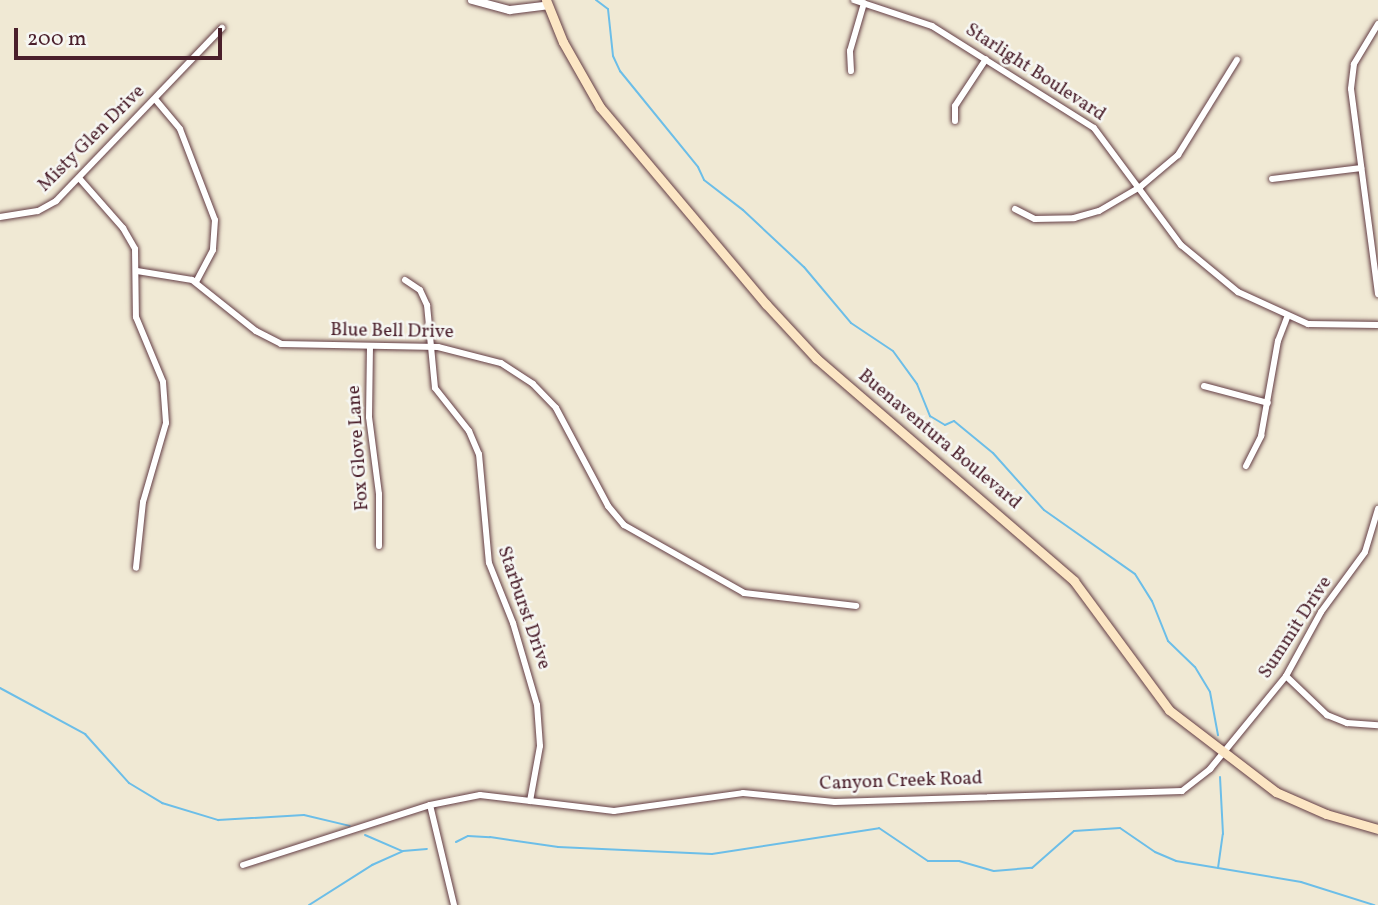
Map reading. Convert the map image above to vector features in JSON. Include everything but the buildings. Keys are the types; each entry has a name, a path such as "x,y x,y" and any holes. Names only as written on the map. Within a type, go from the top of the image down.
{"main road":[{"name":"Buenaventura Boulevard","path":"547,2 563,42 606,115 795,337 1051,559 1098,611 1158,698 1222,754 1287,797 1378,829"}],"street":[{"path":"472,0 510,10 547,2"},
{"name":"Starlight Boulevard","path":"853,0 932,26 1094,128 1176,238 1208,270 1287,318 1334,327 1378,325"},
{"path":"851,71 850,51 864,3"},
{"path":"1378,24 1356,61 1352,78 1378,294"},
{"name":"Misty Glen Drive","path":"0,217 48,206 79,178 222,28"},
{"path":"955,121 955,106 986,59"},
{"path":"1015,209 1035,219 1074,218 1099,211 1140,187 1178,155 1237,60"},
{"path":"155,99 180,129 215,220 213,250 196,282"},
{"path":"1272,179 1362,168"},
{"path":"79,178 127,234 137,271 136,317 162,375 166,423 143,502 136,568"},
{"name":"Blue Bell Drive","path":"137,271 176,274 196,282 276,343 429,346 483,355 534,384 565,421 608,506 629,528 744,593 856,606"},
{"name":"Starburst Drive","path":"405,280 425,299 435,388 477,447 489,563 513,623 537,705 540,746 530,800"},
{"path":"1246,466 1259,441 1278,341 1287,318"},
{"name":"Fox Glove Lane","path":"370,346 369,417 379,494 379,547"},
{"path":"1204,386 1268,402"},
{"name":"Summit Drive","path":"1222,754 1286,676 1321,611 1365,552 1378,509"},
{"path":"1286,676 1327,715 1348,723 1378,725"},
{"name":"Canyon Creek Road","path":"243,865 430,805 480,795 614,811 743,793 835,802 1087,792 1166,794 1190,787 1222,754"},
{"path":"430,805 454,905"}],"waterway":[{"path":"596,0 608,9 613,56 620,71 698,167 704,180 743,210 804,267 851,323 893,351 917,384 930,416 945,425 954,421 993,453 1044,510 1135,574 1152,601 1168,641 1195,667 1210,692 1218,735"},
{"path":"0,688 85,734 129,783 162,803 218,820 304,815 350,826"},
{"path":"1218,868 1223,834 1220,777"},
{"path":"456,842 468,836 490,837 558,847 712,854 879,828 928,861 959,861 994,871 1032,868 1074,831 1120,828 1155,852 1176,861 1301,882 1374,905"},
{"path":"365,835 402,851"},
{"path":"309,905 372,865 403,851 427,849"}]}
